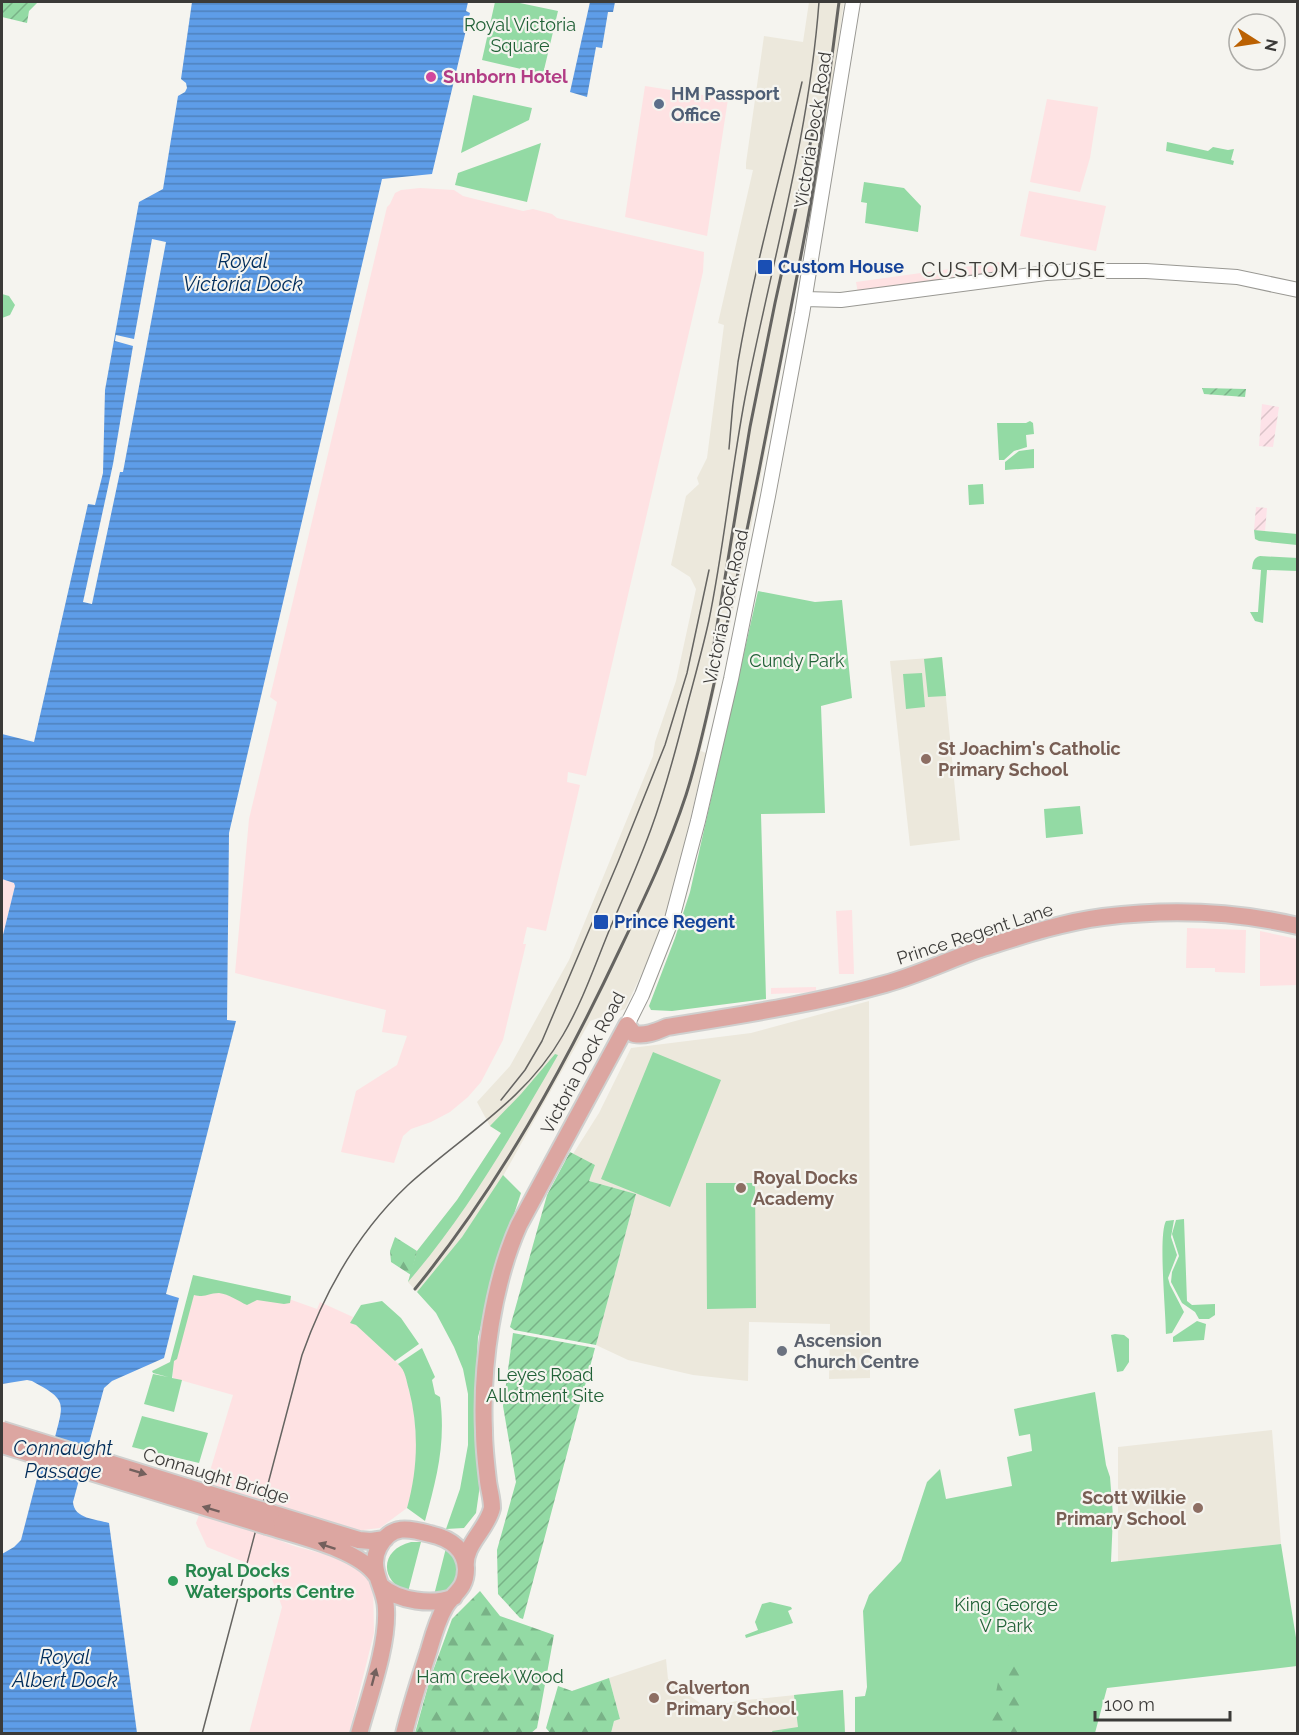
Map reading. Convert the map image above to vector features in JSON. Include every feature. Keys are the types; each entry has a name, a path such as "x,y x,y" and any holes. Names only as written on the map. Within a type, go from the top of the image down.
{"main road":[{"name":"Prince Regent Lane","path":"627,1025 650,1023 667,1027 824,999 897,980 1021,936 1100,917 1157,913 1222,914 1261,918 1298,926"},
{"name":"Victoria Dock Road","path":"488,1483 483,1406 489,1344 503,1270 511,1244 627,1025"},
{"name":"Connaught Bridge","path":"2,1430 269,1520 354,1556 367,1564 383,1585"},
{"name":"Connaught Bridge","path":"2,1445 269,1520 359,1540 385,1539"},
{"path":"359,1734 384,1641 387,1610 383,1585 374,1564 376,1555 385,1539 396,1531 409,1528 447,1538 466,1533 476,1526 485,1509 488,1483"},
{"path":"404,1734 415,1692 439,1620 447,1604 461,1589 469,1548 489,1519 492,1497 488,1483"},
{"path":"447,1538 461,1552 466,1568"},
{"path":"383,1585 431,1603 442,1602 454,1597"}],"street":[{"name":"Victoria Dock Road","path":"627,1025 650,976 672,919 699,821 748,600 805,299 853,2"},
{"path":"805,299 841,300 1046,273 1081,271 1146,271 1237,277 1298,290"}],"shaded area":[{"path":"809,2 844,2 824,143 746,554 701,751 706,753 670,903 657,941 625,1009 590,1021 502,1178 462,1237 417,1292 408,1282 417,1251 457,1200 501,1133 490,1126 477,1102 510,1066 569,960 653,756 655,742 676,681 696,589 690,577 671,565 686,496 699,484 697,478 707,458 724,325 718,323 753,170 746,169 746,163 764,36 803,42"},
{"path":"645,86 728,99 707,236 625,217"},
{"path":"1047,99 1098,107 1090,158 1080,192 1030,182"},
{"path":"420,188 454,190 463,196 523,211 533,209 552,214 557,218 704,252 703,272 586,776 568,772 567,782 580,785 546,931 527,927 523,944 526,944 503,1040 481,1082 450,1112 411,1129 403,1136 394,1163 341,1152 356,1091 397,1065 407,1036 382,1032 386,1010 235,973 249,819 277,702 270,697 387,207 395,193"},
{"path":"1029,191 1106,206 1096,251 1020,236"},
{"path":"1000,262 1001,275 858,293 856,282"},
{"path":"1262,404 1279,407 1273,447 1259,446"},
{"path":"1256,507 1267,508 1265,531 1254,530"},
{"name":"St Joachim's Catholic Primary School","path":"942,657 960,840 910,846 890,661"},
{"path":"2,879 14,883 15,886 2,939"},
{"path":"852,910 854,974 839,974 836,911"},
{"path":"1187,928 1246,930 1245,973 1215,972 1215,968 1186,968"},
{"path":"1260,931 1297,939 1297,985 1260,986"},
{"path":"816,987 816,992 771,994 771,988"},
{"name":"Royal Docks Academy","path":"869,1001 870,1378 829,1379 830,1324 749,1322 748,1381 693,1375 628,1360 596,1345 636,1194 589,1181 595,1165 573,1154 599,1113 631,1048 751,1033"},
{"path":"205,1289 289,1299 317,1309 320,1302 353,1317 351,1323 404,1369 413,1407 417,1443 414,1484 407,1508 380,1528 354,1531 206,1484 233,1395 173,1378 172,1361 193,1292"},
{"name":"Scott Wilkie Primary School","path":"1272,1430 1281,1544 1118,1562 1118,1447"},
{"path":"199,1515 232,1522 294,1546 335,1557 365,1572 373,1583 374,1633 349,1733 249,1733 282,1607 271,1576 259,1568 207,1547 196,1523"},
{"name":"Calverton Primary School","path":"666,1659 668,1679 701,1704 717,1709 723,1704 737,1701 843,1690 845,1733 611,1733 614,1721 620,1719 609,1678"}],"green space":[{"path":"2,2 38,2 29,11 27,23 2,17"},
{"name":"Royal Victoria Square","path":"495,2 515,2 558,11 543,74 482,60"},
{"path":"473,95 532,108 529,120 461,153"},
{"path":"1167,142 1208,151 1213,147 1234,149 1231,160 1234,161 1233,165 1166,151"},
{"path":"541,143 527,202 455,185 458,173"},
{"path":"864,182 904,188 921,206 918,232 865,223 867,203 861,202"},
{"path":"2,294 9,296 15,305 10,315 2,318"},
{"path":"1202,388 1246,389 1245,397 1204,394"},
{"path":"1030,421 1033,423 1034,434 1026,435 1027,447 1014,451 1004,460 999,460 997,423"},
{"path":"1034,449 1034,468 1005,470 1005,462 1019,451"},
{"path":"983,484 984,504 969,505 968,485"},
{"path":"1254,530 1297,534 1297,545 1259,541 1255,539"},
{"path":"1260,556 1298,558 1297,571 1267,570 1263,623 1255,621 1250,612 1258,612 1261,570 1252,569 1253,562"},
{"name":"Cundy Park","path":"758,591 815,602 842,600 852,698 821,706 825,813 761,814 766,999 672,1011 651,1010 649,1006 690,892"},
{"path":"942,657 946,696 928,697 924,659"},
{"path":"922,673 925,707 906,709 903,674"},
{"path":"1080,806 1083,834 1046,838 1044,809"},
{"path":"653,1052 721,1080 670,1207 601,1179"},
{"path":"555,1054 558,1055 524,1114 470,1201 408,1282 417,1251 457,1200 501,1133 490,1126"},
{"name":"Leyes Road Allotment Site","path":"570,1152 595,1165 589,1181 636,1194 596,1345 514,1330 510,1327 547,1195"},
{"path":"503,1175 521,1193 499,1260 478,1337 474,1413 481,1478 476,1513 464,1528 446,1529 460,1489 468,1445 468,1394 463,1369 454,1347 436,1313 417,1292 462,1237"},
{"path":"706,1183 755,1183 756,1308 707,1309"},
{"path":"1184,1219 1187,1301 1192,1305 1215,1304 1215,1315 1209,1319 1199,1319 1195,1312 1182,1303 1171,1282 1172,1272 1179,1256 1172,1234 1176,1220"},
{"path":"1174,1220 1171,1237 1177,1255 1168,1278 1184,1312 1172,1333 1166,1334 1163,1241 1166,1221"},
{"path":"395,1237 417,1251 411,1275 391,1262 390,1251"},
{"path":"193,1275 291,1296 290,1303 257,1300 247,1305 223,1294 194,1295 177,1359 174,1361 172,1378 182,1380 174,1412 144,1404 153,1374 168,1377 152,1371 170,1362"},
{"path":"382,1301 401,1318 419,1344 395,1361 356,1325 350,1323 361,1305"},
{"path":"1197,1321 1206,1324 1204,1340 1173,1342 1173,1337"},
{"name":"Leyes Road Allotment Site","path":"513,1333 595,1348 523,1619 498,1594 497,1550 516,1482 503,1406"},
{"path":"1111,1335 1124,1335 1129,1339 1129,1362 1123,1371 1117,1372"},
{"path":"422,1348 435,1377 432,1380 435,1394 440,1397 442,1414 437,1475 425,1521 407,1508 415,1464 416,1434 406,1379 398,1364"},
{"name":"King George V Park","path":"1095,1392 1106,1465 1110,1477 1113,1516 1111,1562 1281,1544 1297,1644 1297,1666 1107,1688 1095,1733 855,1733 855,1697 865,1696 867,1687 863,1611 869,1595 901,1561 927,1482 940,1469 946,1499 1012,1486 1007,1457 1032,1451 1030,1434 1019,1436 1014,1409"},
{"path":"142,1416 208,1433 199,1463 132,1447"},
{"path":"411,1542 421,1542 408,1592 398,1587 392,1580 387,1565 394,1551"},
{"path":"446,1548 459,1559 457,1590 433,1599"},
{"name":"Ham Creek Wood","path":"480,1591 500,1616 554,1635 537,1728 530,1734 415,1733 430,1679 452,1619"},
{"path":"770,1602 791,1607 792,1609 788,1611 793,1623 746,1638 745,1635 758,1630 755,1622 762,1604"},
{"path":"1008,1645 1020,1662 1022,1674 1023,1700 1017,1733 988,1733 1000,1672"},
{"name":"Ham Creek Wood","path":"609,1678 620,1719 614,1721 611,1733 550,1733 546,1728 558,1686 572,1691"},
{"path":"843,1690 845,1733 773,1733 772,1731 798,1727 794,1695"}],"water":[{"name":"Royal Victoria Dock","path":"192,2 468,2 466,11 470,13 432,174 382,179 229,833 227,1020 236,1021 166,1294 179,1298 164,1358 112,1381 104,1388 73,1502 74,1508 81,1515 109,1523 137,1733 2,1733 2,1554 21,1540 48,1436 55,1437 61,1409 60,1403 52,1393 32,1381 2,1384 2,939 15,886 14,883 2,879 2,734 34,742 88,504 95,505 103,473 105,390 139,202 163,189 178,96 187,88 186,83 181,79"},
{"path":"590,2 615,2 613,12 608,12 602,48 596,47 587,97 570,92"}],"pier":[{"path":"152,239 166,242 123,472 120,472 92,604 83,602 113,464 133,346 115,341 116,335 134,339"}],"tram line":[{"path":"202,1734 302,1355 332,1285 359,1242 390,1203 408,1185 512,1098 548,1058 563,1035 583,995 651,829 674,758 709,620 745,398 807,102 819,2"},
{"path":"729,449 744,327 802,82"},
{"path":"501,1100 525,1070 542,1041 665,745 687,673 709,570"}],"railway":[{"path":"415,1289 475,1209 553,1081 639,909 686,795 696,762 729,614 791,306 814,181 839,2"},
{"path":"712,656 750,427 815,122"}],"place":[{"name":"Sunborn Hotel","path":"431,77"},
{"name":"HM Passport Office","path":"659,104"},
{"name":"Custom House","path":"765,267"},
{"name":"St Joachim's Catholic Primary School","path":"926,759"},
{"name":"Prince Regent","path":"601,922"},
{"name":"Royal Docks Academy","path":"741,1188"},
{"name":"Ascension Church Centre","path":"782,1351"},
{"name":"Scott Wilkie Primary School","path":"1198,1508"},
{"name":"Royal Docks Watersports Centre","path":"173,1581"},
{"name":"Calverton Primary School","path":"654,1698"}],"district":[{"name":"CUSTOM HOUSE","path":"1014,270"}],"water label":[{"name":"Connaught Passage","path":"63,1460"},
{"name":"Royal Albert Dock","path":"65,1668"}]}
